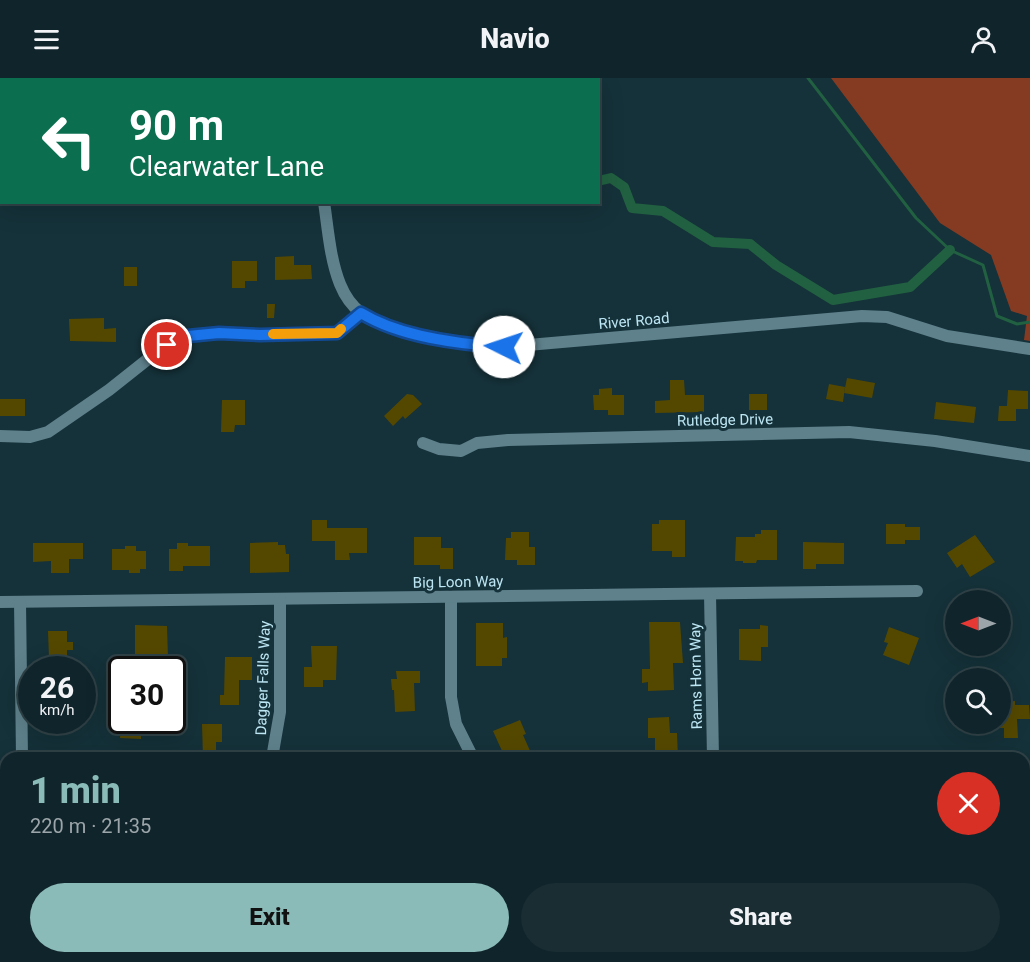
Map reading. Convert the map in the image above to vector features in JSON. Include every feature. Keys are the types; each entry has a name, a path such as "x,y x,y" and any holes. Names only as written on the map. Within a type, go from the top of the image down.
{"street":[{"name":"River Road","path":"324,204 340,285 350,302 361,313 373,321 403,331 467,345 504,347 862,316 887,317 947,336 1030,349"},
{"path":"0,436 30,437 48,432 109,390 167,345 188,336 219,333 260,335 337,333 361,313"},
{"name":"Rutledge Drive","path":"423,443 439,449 461,451 477,443 508,440 849,432 1030,456"},
{"name":"Big Loon Way","path":"0,602 917,591"},
{"name":"Rams Horn Way","path":"710,594 713,752"},
{"path":"451,597 451,697 456,724 470,752"},
{"name":"Dagger Falls Way","path":"273,752 280,712 280,599"},
{"path":"20,602 22,752"}],"shaded area":[{"path":"831,78 1030,78 1030,341 1024,340 1027,316 1011,311 991,255 940,223"}],"building":[{"path":"294,256 294,265 311,265 312,279 275,280 275,257"},
{"path":"232,261 257,261 257,281 245,281 245,288 232,288"},
{"path":"124,267 137,267 137,286 124,286"},
{"path":"267,304 275,304 274,318 267,318"},
{"path":"104,318 104,329 116,328 116,342 70,341 69,319"},
{"path":"847,378 875,383 872,398 844,393"},
{"path":"670,380 684,380 685,395 704,395 704,412 655,413 655,401 670,400"},
{"path":"829,384 845,387 843,402 826,399"},
{"path":"612,388 612,395 624,395 624,415 608,415 608,410 594,410 593,395 599,395 599,389"},
{"path":"1008,390 1028,391 1028,409 1016,409 1016,421 998,421 999,406 1007,406"},
{"path":"407,394 413,395 422,404 405,419 403,416 393,426 384,416"},
{"path":"749,394 767,394 767,410 749,410"},
{"path":"0,399 25,399 25,416 0,416"},
{"path":"222,400 245,400 245,425 235,425 234,432 221,432"},
{"path":"936,402 976,407 974,423 934,419"},
{"path":"312,520 327,520 327,528 367,528 367,553 349,553 350,560 335,560 335,541 312,541"},
{"path":"659,520 685,520 685,557 672,557 672,551 652,551 652,524 659,524"},
{"path":"886,524 920,527 920,540 905,540 905,544 886,544"},
{"path":"761,530 777,530 777,560 757,560 756,563 735,561 736,537 755,537 755,534 761,534"},
{"path":"511,532 529,532 529,547 535,547 535,565 517,565 517,560 505,560 506,538 511,538"},
{"path":"975,535 995,562 970,577 962,564 957,568 947,553"},
{"path":"414,537 441,537 441,548 453,548 453,569 440,569 440,565 414,565"},
{"path":"278,542 278,545 285,545 286,554 289,554 289,572 250,573 250,543"},
{"path":"803,542 844,543 844,564 816,564 816,569 803,569"},
{"path":"33,543 83,543 83,559 69,559 69,573 51,573 51,561 33,562"},
{"path":"177,543 188,543 188,546 210,546 210,566 183,566 183,571 169,571 169,549 177,549"},
{"path":"125,546 136,546 136,551 146,551 146,569 140,569 140,573 129,573 129,570 112,570 112,549 125,549"},
{"path":"649,622 680,622 683,663 673,663 674,690 648,691 648,682 642,683 642,669 650,669"},
{"path":"476,623 503,623 503,638 507,637 507,658 502,658 502,666 476,666"},
{"path":"135,625 167,626 168,656 135,656"},
{"path":"760,625 768,626 768,647 761,647 761,661 739,660 739,629 760,629"},
{"path":"889,627 919,638 909,665 883,655 888,643 884,642"},
{"path":"48,631 67,631 67,642 73,642 73,650 67,650 67,656 49,656"},
{"path":"311,646 337,646 336,680 323,680 323,687 304,687 304,667 312,667"},
{"path":"225,657 252,657 252,680 239,680 239,705 220,705 220,695 224,695"},
{"path":"396,671 420,671 420,683 414,683 415,711 395,712 391,679 397,679"},
{"path":"1011,701 1015,701 1015,705 1029,705 1030,719 1017,719 1018,738 1004,738 1004,734 1011,734"},
{"path":"669,717 670,733 677,733 678,752 655,752 655,738 648,738 648,718"},
{"path":"520,720 526,734 523,735 531,752 500,752 502,751 493,731"},
{"path":"202,724 222,724 222,742 216,742 216,752 203,752"},
{"path":"120,734 141,734 141,739 120,738"}],"waterway":[{"path":"808,78 916,218 950,250 983,265 997,316 1017,324 1030,322"},
{"path":"600,181 611,178 624,187 632,208 663,211 713,242 750,244 776,265 833,300 910,287 950,250"}],"slow traffic":[{"path":"273,334 337,333 341,329"}],"route":[{"path":"167,345 188,336 219,333 260,335 337,333 361,313 373,321 403,331 467,345 504,347"}]}
